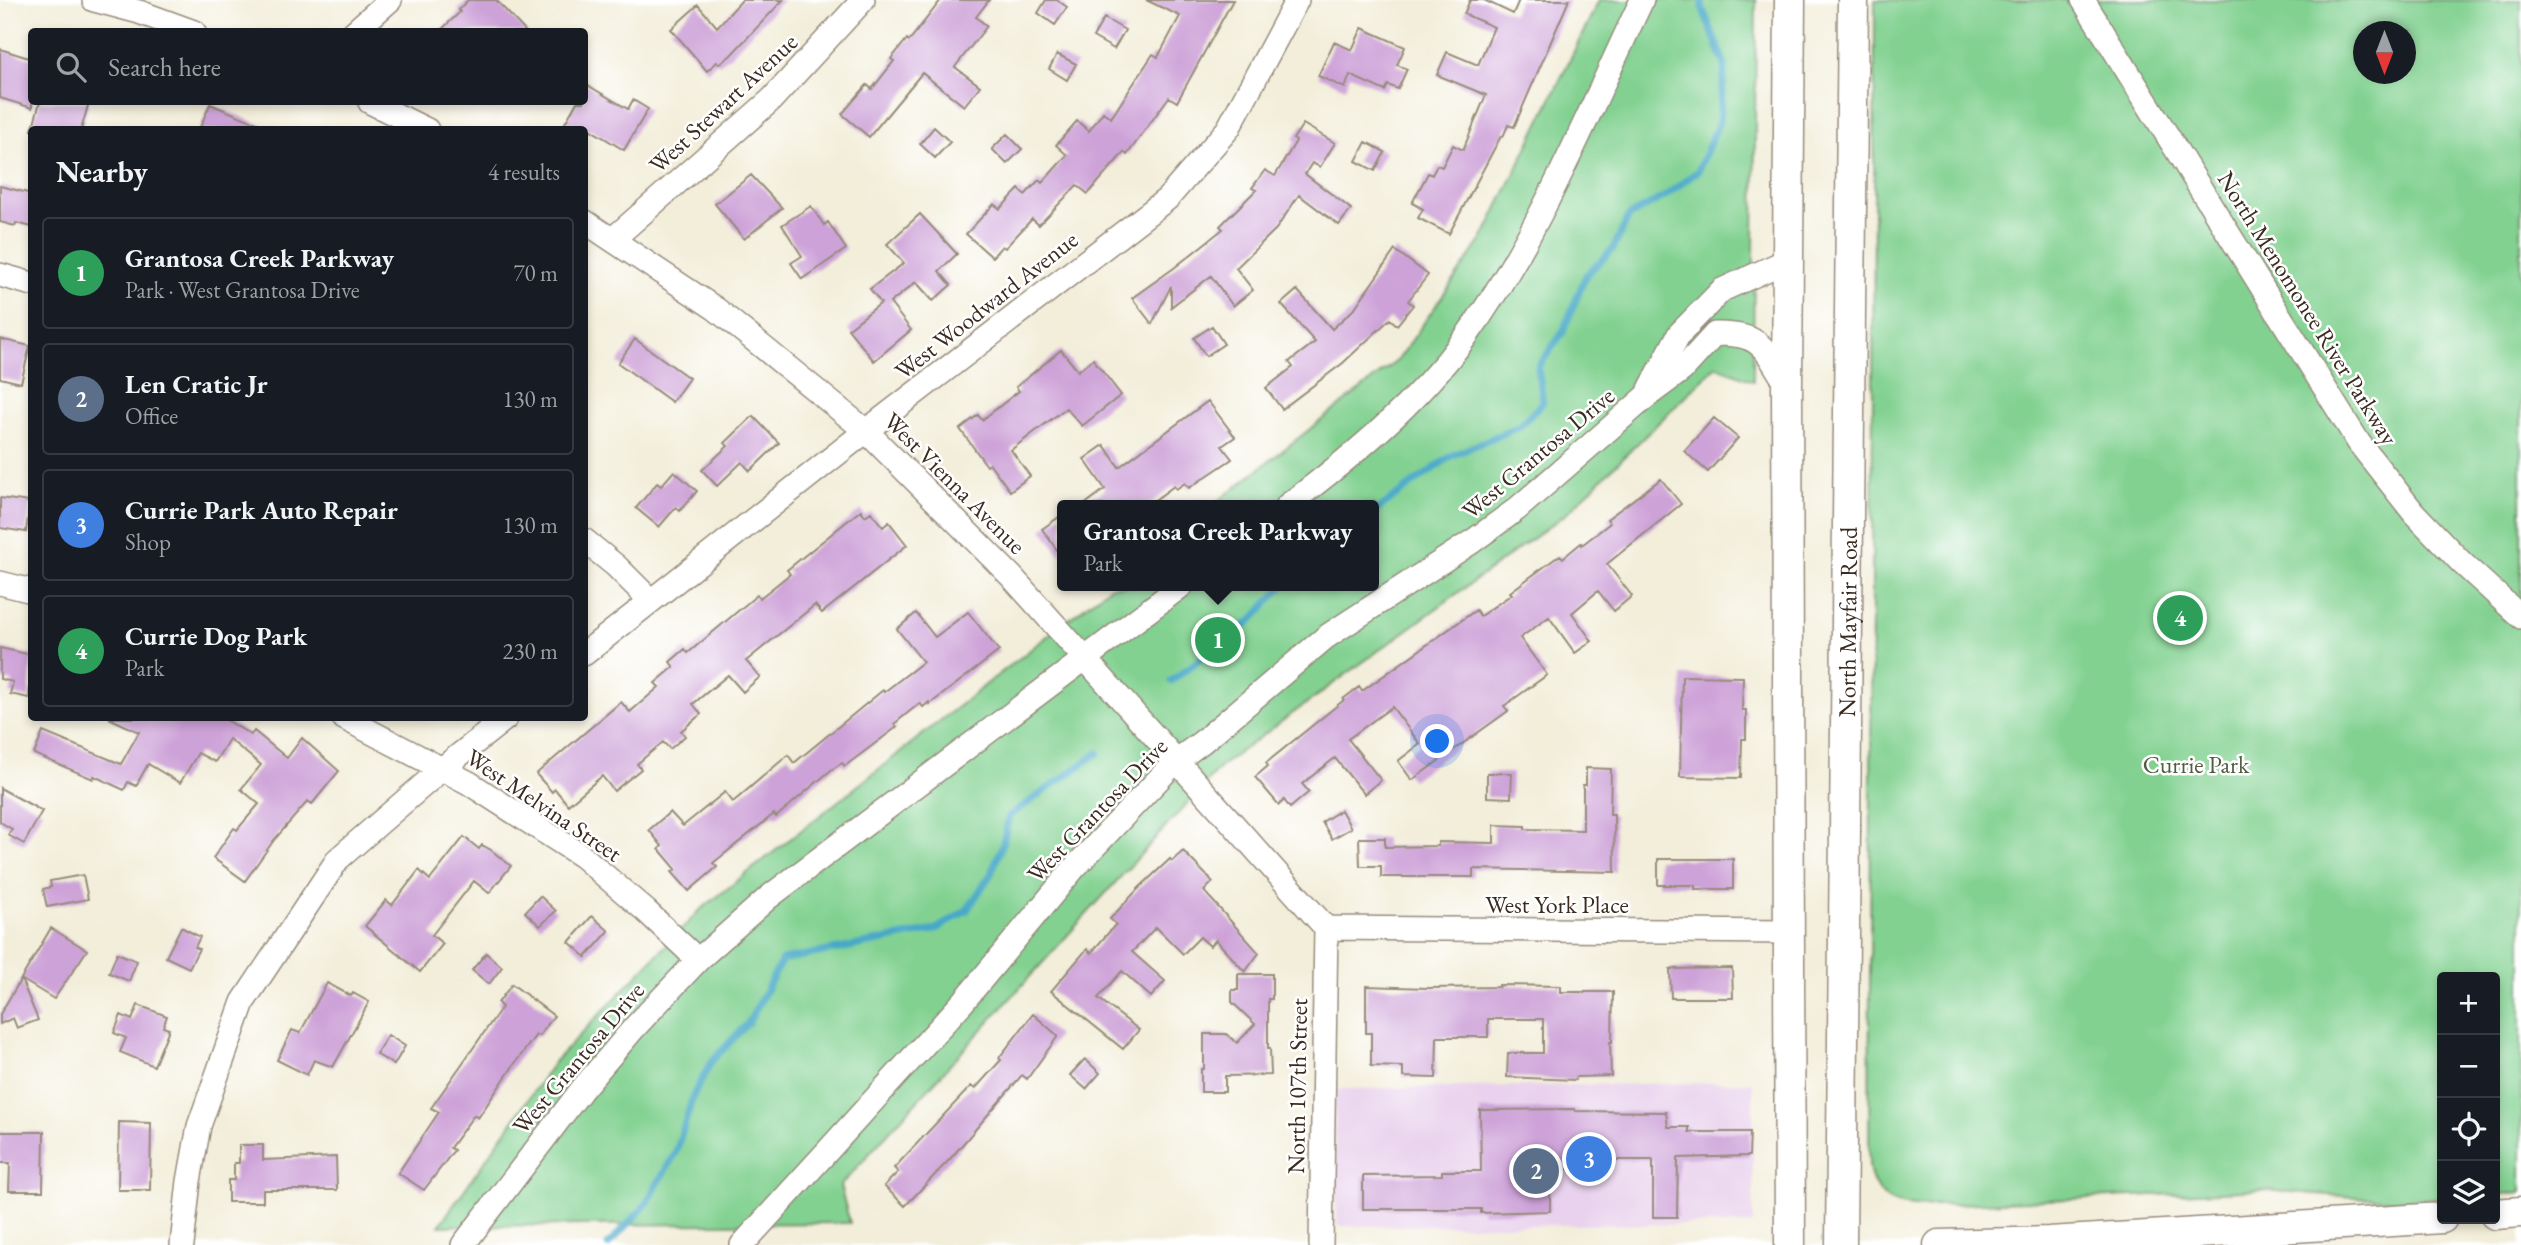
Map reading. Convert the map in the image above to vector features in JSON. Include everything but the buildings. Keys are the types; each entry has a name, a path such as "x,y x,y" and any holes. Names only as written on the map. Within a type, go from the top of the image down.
{"main road":[{"path":"1790,0 1787,385 1790,1245"},
{"name":"North Mayfair Road","path":"1841,1245 1853,0"},
{"path":"2500,1214 2521,1212"},
{"path":"1939,1245 2063,1241 2437,1218"}],"street":[{"path":"94,0 183,28"},
{"path":"358,28 390,0"},
{"name":"West Stewart Avenue","path":"613,239 771,100 863,0"},
{"name":"West Woodward Avenue","path":"588,651 866,431 1167,199 1228,129 1297,0"},
{"path":"1295,500 1380,431 1463,340 1502,282 1543,206 1643,0"},
{"name":"North Menomonee River Parkway","path":"2083,0 2359,443 2414,513 2462,563 2521,617"},
{"path":"376,105 420,126"},
{"name":"West Vienna Avenue","path":"588,223 716,309 866,431 1012,577 1326,929"},
{"name":"West Grantosa Drive","path":"1647,396 1679,334 1722,290 1788,260"},
{"path":"0,275 28,283"},
{"name":"West Grantosa Drive","path":"742,1245 963,1002 1075,867 1176,761 1326,638 1517,509 1647,396 1682,370 1715,334 1738,334 1763,346 1787,385"},
{"path":"588,543 616,566 651,601"},
{"path":"0,583 28,590"},
{"name":"West Grantosa Drive","path":"463,1245 583,1088 634,1028 698,960 769,897 1174,591"},
{"name":"West Melvina Street","path":"350,721 443,768 582,856 698,960"},
{"path":"182,1245 189,1181 199,1126 243,1002 338,859 443,768 502,721"},
{"name":"West York Place","path":"1326,929 1789,932"},
{"name":"North 107th Street","path":"1321,1245 1326,929"}],"shaded area":[{"path":"1753,1082 1753,1224 1337,1226 1334,1092 1343,1089"}],"green space":[{"path":"1599,0 1756,0 1753,381 1716,366 1566,514 1222,765 840,1186 850,1223 439,1226 555,1061 699,911 1105,591 1379,591 1379,500 1219,500 1398,360 1483,238"},
{"name":"Currie Park","path":"1875,0 2521,0 2521,1192 2500,1194 2500,972 2437,972 2437,1198 2393,1200 2263,1190 1915,1206 1897,1203 1883,1196 1871,1175"}],"waterway":[{"path":"1379,508 1451,456 1520,426 1543,402 1538,367 1563,332 1586,275 1613,249 1629,216 1665,196 1698,171 1719,122 1725,65 1702,7 1702,0"},
{"path":"1171,681 1252,620 1278,591"},
{"path":"608,1245 644,1207 676,1152 693,1096 711,1062 749,1022 782,960 935,930 967,910 991,874 1003,843 1009,816 1098,753"}],"place":[{"name":"Currie Dog Park","path":"2180,618"},
{"name":"Grantosa Creek Parkway","path":"1218,640"},
{"name":"Currie Park Auto Repair","path":"1589,1159"},
{"name":"Len Cratic Jr","path":"1536,1171"}]}
